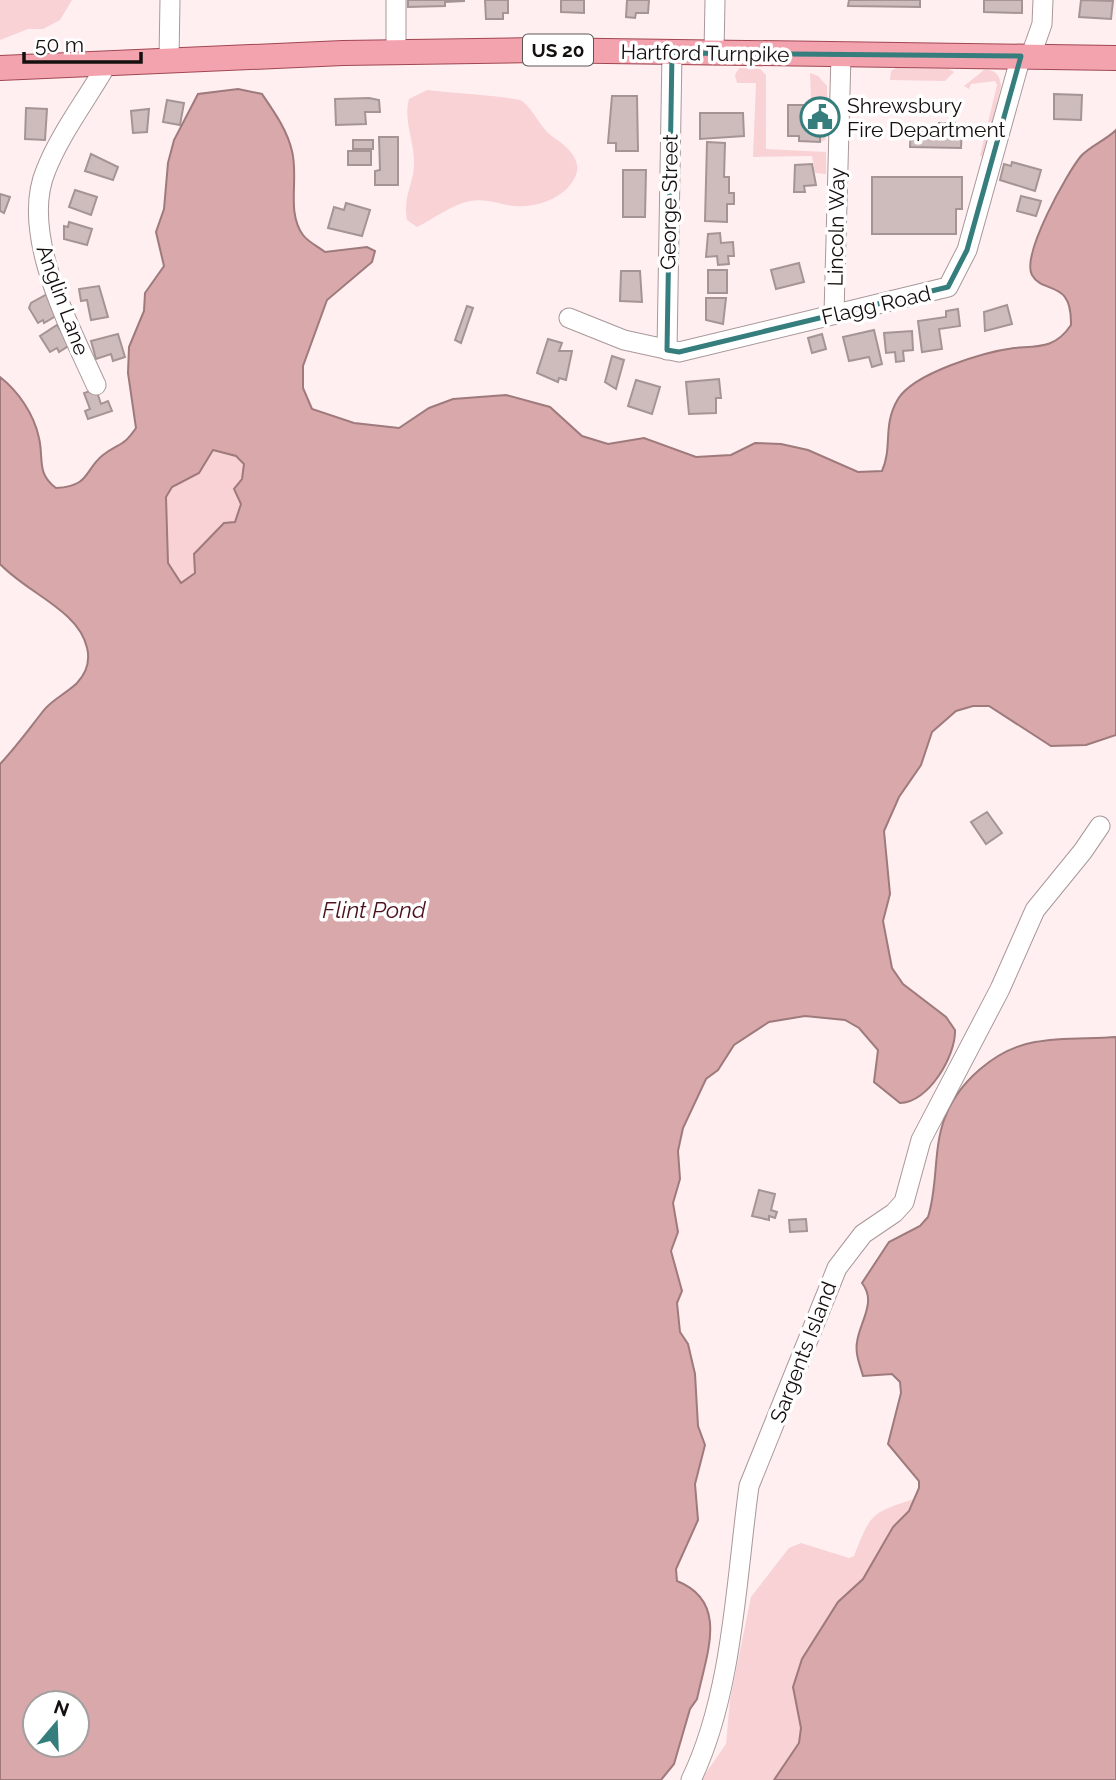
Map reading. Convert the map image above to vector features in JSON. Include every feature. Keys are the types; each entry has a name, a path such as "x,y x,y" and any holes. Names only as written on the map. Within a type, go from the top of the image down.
{"main road":[{"name":"Hartford Turnpike","path":"0,68 169,59 539,50 1116,58"}],"street":[{"path":"169,59 170,0"},
{"path":"396,0 396,52"},
{"path":"714,52 715,0"},
{"path":"1026,56 1042,24 1043,0"},
{"name":"George Street","path":"667,350 672,53"},
{"name":"Lincoln Way","path":"834,314 841,55"},
{"name":"Flagg Road","path":"569,318 624,340 680,352 942,290 953,282 967,250 1026,56"},
{"name":"Anglin Lane","path":"96,385 47,261 39,233 38,204 44,172 53,153 108,62"},
{"name":"Sargents Island","path":"691,1780 705,1748 723,1670 749,1486 755,1465 776,1425 820,1304 837,1268 852,1245 894,1213 904,1202 921,1140 1000,989 1035,910 1100,826"}],"highlighted area":[{"path":"672,53 1021,56 967,250 948,287 679,352 667,350"}],"shaded area":[{"path":"0,0 72,0 60,20 43,29 28,29 0,40"},
{"path":"739,68 760,69 766,75 766,149 826,152 826,174 815,173 812,156 753,157 756,83 737,83 735,75"},
{"path":"896,68 949,69 954,72 945,81 890,80 891,71"},
{"path":"984,70 996,74 1001,86 984,157 980,156 997,85 995,81 971,84 969,89 964,86"},
{"path":"810,73 818,76 827,86 827,134 825,140 820,142 820,105 811,98"},
{"path":"427,90 522,101 548,133 575,158 577,169 571,184 556,197 526,206 470,201 450,208 417,227 407,220 406,211 414,165 408,107 409,99"},
{"path":"213,450 237,456 244,464 242,502 234,525 219,547 200,568 181,583 168,564 166,497 172,487 199,473"},
{"path":"914,1499 909,1511 893,1527 863,1579 838,1602 802,1659 793,1687 801,1728 799,1743 774,1780 701,1780 726,1744 730,1700 751,1597 789,1548 801,1543 849,1558 854,1556 864,1531 874,1517"}],"water":[{"name":"Flint Pond","path":"238,89 262,94 290,143 294,161 295,216 303,235 325,252 367,247 375,251 372,262 327,300 303,366 303,388 312,409 354,423 399,428 429,408 453,399 506,395 550,407 582,436 608,444 644,438 696,457 731,455 755,443 781,444 808,450 858,472 882,471 893,409 906,390 919,381 951,365 985,354 1046,345 1065,333 1071,325 1067,300 1032,275 1030,265 1033,250 1047,214 1074,165 1085,152 1116,130 1116,735 1086,745 1051,746 989,706 973,706 956,711 932,732 921,765 899,797 884,831 890,894 883,921 892,968 903,984 946,1017 955,1030 951,1052 930,1087 910,1101 900,1103 874,1082 878,1050 859,1028 845,1020 805,1016 769,1022 734,1045 718,1070 706,1079 683,1128 678,1151 680,1179 673,1203 678,1232 671,1251 682,1291 677,1303 680,1332 688,1344 695,1374 698,1426 705,1445 695,1484 698,1520 676,1569 677,1581 693,1590 704,1602 710,1631 709,1648 697,1699 690,1709 674,1764 661,1780 0,1780 0,764 48,706 77,683 87,666 88,657 80,631 68,617 0,564 0,377 19,396 29,412 37,429 43,471 56,488 81,481 97,461 132,434 136,428 128,373 129,347 144,311 145,293 164,266 156,232 164,209 168,163 174,140 198,94","holes":["213,450 236,456 244,464 242,479 234,489 241,504 235,522 224,523 194,554 195,573 181,583 168,563 166,497 172,487 199,473"]},
{"path":"1116,1037 1116,1780 774,1780 799,1743 801,1728 793,1687 802,1659 838,1602 863,1579 893,1527 909,1511 919,1488 919,1481 888,1444 901,1393 900,1382 892,1374 863,1376 859,1364 857,1342 868,1304 862,1283 889,1242 920,1226 928,1217 944,1120 958,1093 979,1070 1006,1052 1035,1042"}],"building":[{"path":"408,0 464,1 445,2 445,6 408,7"},
{"path":"485,0 508,0 508,13 503,13 503,19 486,19"},
{"path":"561,0 584,0 584,13 561,12"},
{"path":"627,0 649,0 648,13 636,13 635,18 626,17"},
{"path":"849,0 920,0 920,7 848,6"},
{"path":"984,0 1022,0 1022,13 984,12"},
{"path":"1081,0 1113,1 1111,19 1079,17"},
{"path":"1054,94 1082,95 1081,120 1054,119"},
{"path":"612,96 637,96 638,151 616,151 616,143 608,143"},
{"path":"335,99 379,100 380,112 365,112 366,124 336,125"},
{"path":"167,100 184,103 180,125 163,122"},
{"path":"788,105 820,105 820,142 799,141 799,136 788,136"},
{"path":"26,108 47,109 45,140 25,139"},
{"path":"149,109 147,132 133,133 131,111"},
{"path":"700,113 743,113 744,136 700,139"},
{"path":"939,123 955,123 955,127 962,127 961,148 910,147 911,126 939,126"},
{"path":"379,137 398,137 398,185 375,185 375,171 380,170"},
{"path":"353,140 373,140 373,149 353,149"},
{"path":"707,142 725,143 724,177 729,177 729,193 734,193 734,204 727,204 727,222 705,221"},
{"path":"348,151 371,151 371,165 348,165"},
{"path":"91,154 118,167 113,180 85,171"},
{"path":"1012,162 1041,170 1035,191 1000,180 1004,164 1011,166"},
{"path":"812,164 816,185 804,186 805,192 794,192 795,165"},
{"path":"623,170 646,170 645,217 623,217"},
{"path":"872,177 962,177 962,209 956,209 956,234 872,234"},
{"path":"75,190 97,197 91,215 69,207"},
{"path":"0,194 10,197 4,213 0,211"},
{"path":"1021,196 1041,201 1036,216 1017,211"},
{"path":"346,203 370,210 362,236 328,228 334,207 344,210"},
{"path":"69,222 92,229 87,245 64,239 64,226 68,227"},
{"path":"720,233 721,243 733,242 734,256 728,256 729,264 718,265 717,256 706,257 708,234"},
{"path":"799,263 804,282 776,289 771,270"},
{"path":"708,270 727,270 727,293 708,293"},
{"path":"621,271 640,271 642,302 620,301"},
{"path":"99,286 108,317 91,320 87,300 81,301 79,289"},
{"path":"49,293 61,313 44,323 43,320 38,323 29,308 31,303"},
{"path":"706,298 726,298 723,324 706,320"},
{"path":"1007,305 1012,324 985,331 984,312"},
{"path":"467,306 473,308 461,343 455,340"},
{"path":"958,309 960,326 939,329 942,349 922,352 918,321 946,317 946,311"},
{"path":"57,325 70,345 59,352 57,348 50,352 40,336"},
{"path":"874,330 882,364 872,367 869,357 849,361 843,337"},
{"path":"912,331 913,350 903,351 904,361 896,362 895,352 886,353 884,333"},
{"path":"118,334 125,357 113,361 111,354 96,359 91,341"},
{"path":"822,334 826,349 812,353 808,338"},
{"path":"548,339 562,343 559,351 572,351 566,380 559,378 558,382 537,373"},
{"path":"612,356 624,360 616,389 605,382"},
{"path":"719,379 721,398 716,398 716,413 689,414 686,382"},
{"path":"636,380 660,387 652,414 628,406"},
{"path":"96,389 101,404 108,401 112,411 88,419 85,411 90,409 84,393"},
{"path":"987,812 1002,833 986,844 971,822"},
{"path":"759,1190 775,1194 771,1210 777,1212 775,1218 769,1216 769,1220 752,1216"},
{"path":"806,1219 807,1231 790,1232 789,1220"}],"place":[{"name":"Shrewsbury Fire Department","path":"820,117"}]}
